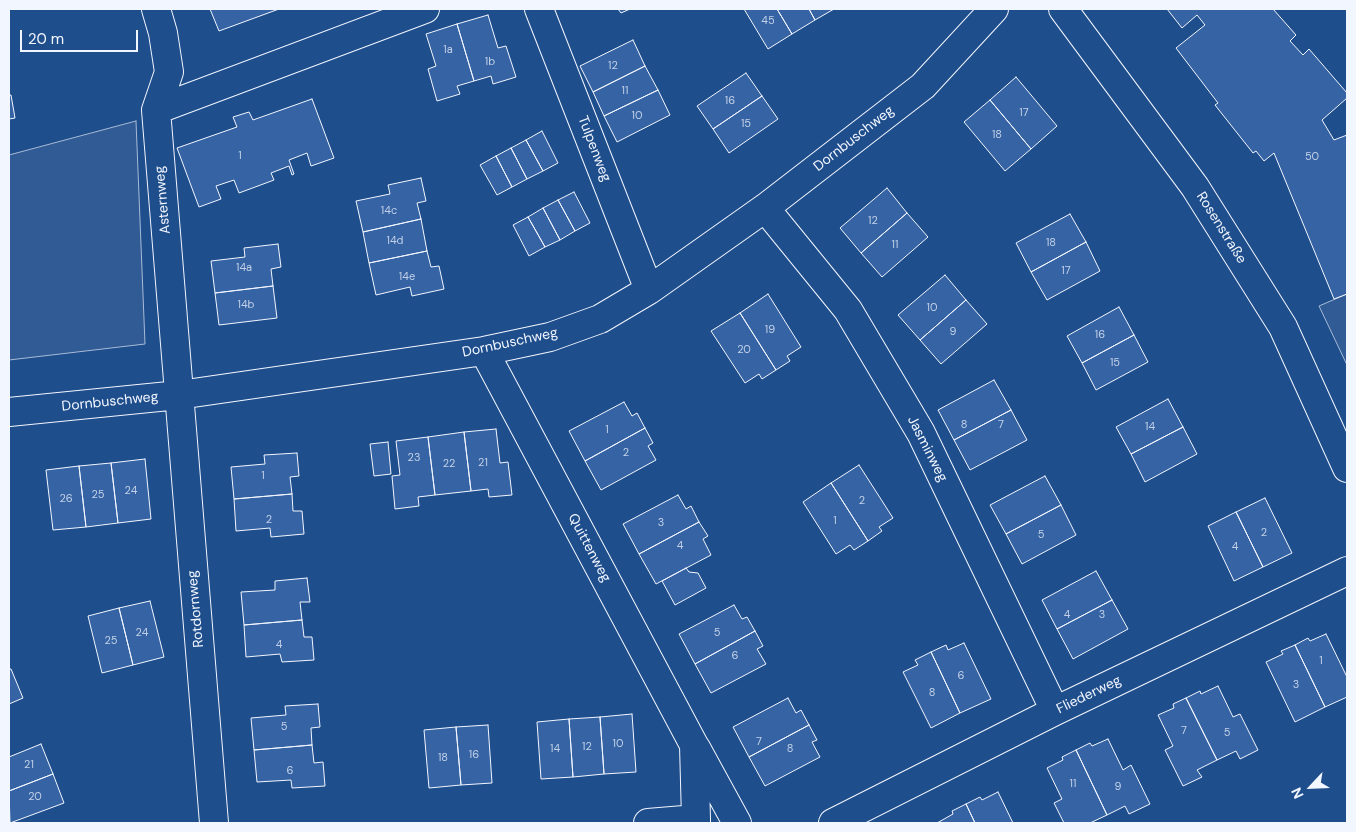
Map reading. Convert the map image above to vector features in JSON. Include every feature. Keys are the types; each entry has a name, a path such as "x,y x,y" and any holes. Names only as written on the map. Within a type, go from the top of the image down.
{"street":[{"name":"Asternweg","path":"156,9 163,33 169,72 156,110 179,395"},
{"path":"156,110 425,9"},
{"name":"Tulpenweg","path":"540,9 649,290"},
{"name":"Dornbuschweg","path":"9,412 179,395 484,351 550,337 600,319 649,290 765,208 923,86 994,9"},
{"name":"Rosenstraße","path":"1063,9 1195,187 1283,326 1347,468"},
{"name":"Jasminweg","path":"765,208 848,310 920,433 1055,711"},
{"name":"Quittenweg","path":"484,351 737,823"},
{"name":"Rotdornweg","path":"179,395 214,823"},
{"name":"Fliederweg","path":"832,823 1055,711 1347,571"},
{"name":"Quittenweg","path":"694,745 696,821"},
{"path":"648,823 696,821"}],"shaded area":[{"path":"136,121 145,344 9,360 9,155"},
{"path":"1347,294 1347,365 1319,306"}],"building":[{"path":"210,9 279,9 219,31"},
{"path":"618,9 630,9 621,13"},
{"path":"744,9 777,9 792,34 768,49"},
{"path":"777,9 809,9 815,20 792,34"},
{"path":"809,9 834,9 815,20"},
{"path":"1167,9 1273,9 1296,35 1290,41 1303,55 1309,49 1347,93 1347,98 1322,120 1334,140 1347,135 1347,294 1334,299 1274,153 1264,161 1256,151 1253,153 1215,105 1218,103 1176,48 1205,25 1197,15 1182,28"},
{"path":"488,15 498,48 506,46 516,77 493,84 491,76 474,81 457,24"},
{"path":"457,24 474,81 457,86 460,94 437,101 428,69 436,66 426,34"},
{"path":"633,40 645,66 593,92 580,66"},
{"path":"645,66 658,90 604,116 593,92"},
{"path":"746,73 762,96 713,129 697,106"},
{"path":"1016,77 1057,126 1031,149 990,100"},
{"path":"658,90 670,115 617,142 604,116"},
{"path":"9,95 11,95 15,118 9,119"},
{"path":"762,96 778,119 729,153 713,129"},
{"path":"312,99 334,158 311,166 307,153 289,160 294,174 292,175 289,166 271,173 274,180 239,193 234,180 216,186 221,199 199,207 177,148 237,127 233,117 249,112 253,120"},
{"path":"990,100 1031,149 1005,171 964,122"},
{"path":"542,131 558,163 543,171 526,140"},
{"path":"526,140 543,171 527,179 511,148"},
{"path":"511,148 527,179 512,187 496,156"},
{"path":"496,156 512,187 497,195 480,165"},
{"path":"421,178 426,201 417,203 421,219 363,232 356,201 390,194 388,185"},
{"path":"887,188 907,213 861,253 840,228"},
{"path":"574,192 590,223 575,231 558,200"},
{"path":"558,200 575,231 560,240 543,208"},
{"path":"543,208 560,240 545,247 528,217"},
{"path":"907,213 928,237 882,277 861,253"},
{"path":"1070,214 1086,242 1031,272 1016,243"},
{"path":"528,217 545,247 529,256 513,225"},
{"path":"421,219 427,251 369,263 363,232"},
{"path":"1086,242 1100,271 1047,300 1031,272"},
{"path":"278,244 281,267 271,269 273,286 215,293 211,261 245,257 244,248"},
{"path":"427,251 431,267 439,266 444,289 412,296 410,287 376,295 369,263"},
{"path":"945,275 966,300 920,340 898,315"},
{"path":"273,286 277,318 219,325 215,293"},
{"path":"768,294 801,347 787,356 790,361 776,370 740,313"},
{"path":"966,300 987,324 941,364 920,340"},
{"path":"1119,307 1134,335 1082,363 1067,336"},
{"path":"740,313 776,370 762,379 759,374 745,383 711,331"},
{"path":"1134,335 1148,362 1096,390 1082,363"},
{"path":"994,380 1011,410 954,440 938,410"},
{"path":"1168,399 1183,427 1131,454 1116,427"},
{"path":"624,402 632,416 637,413 645,428 585,461 569,431"},
{"path":"1011,410 1027,440 970,470 954,440"},
{"path":"1183,427 1197,454 1145,482 1131,454"},
{"path":"645,428 653,443 648,446 656,460 601,490 585,461"},
{"path":"496,429 500,463 508,462 512,495 489,497 488,489 471,491 464,432"},
{"path":"464,432 471,491 435,495 428,437"},
{"path":"428,437 435,495 418,497 419,506 395,509 392,476 400,475 396,441"},
{"path":"388,442 391,474 374,476 370,444"},
{"path":"297,453 299,476 290,477 292,494 234,499 231,467 265,464 264,455"},
{"path":"145,459 151,519 118,523 111,463"},
{"path":"111,463 118,523 86,527 79,466"},
{"path":"859,465 893,518 879,527 882,531 868,541 831,483"},
{"path":"79,466 86,527 53,530 46,470"},
{"path":"1045,476 1061,505 1006,534 990,505"},
{"path":"831,483 868,541 854,550 850,545 836,554 803,502"},
{"path":"292,494 293,511 302,511 304,534 271,537 270,528 236,531 234,499"},
{"path":"678,495 686,509 691,506 699,522 639,554 623,524"},
{"path":"1265,498 1292,553 1263,567 1236,512"},
{"path":"1061,505 1076,535 1022,564 1006,534"},
{"path":"1236,512 1263,567 1234,581 1208,526"},
{"path":"699,522 708,536 703,539 711,555 656,584 639,554"},
{"path":"686,568 689,572 698,573 706,588 675,605 662,581"},
{"path":"1096,571 1112,600 1057,629 1042,600"},
{"path":"307,578 310,602 300,602 302,620 244,625 241,592 275,590 275,581"},
{"path":"1112,600 1128,629 1073,659 1057,629"},
{"path":"150,601 164,657 133,665 119,608"},
{"path":"734,605 742,619 747,617 755,631 695,664 679,634"},
{"path":"119,608 133,665 102,673 88,616"},
{"path":"302,620 304,637 312,637 314,660 282,662 280,654 246,657 244,625"},
{"path":"755,631 763,646 757,649 766,664 711,693 695,664"},
{"path":"1326,634 1347,677 1347,697 1325,707 1295,645 1308,638 1310,641"},
{"path":"964,643 991,699 960,713 931,652 946,645 948,650"},
{"path":"1295,645 1325,707 1295,722 1266,662 1283,654 1281,651"},
{"path":"931,652 960,713 931,728 903,672 918,665 915,660"},
{"path":"9,669 11,669 23,698 9,704"},
{"path":"1218,686 1233,717 1240,714 1258,750 1240,759 1236,751 1217,760 1186,698 1200,691 1201,694"},
{"path":"788,698 796,713 801,710 809,725 749,757 733,727"},
{"path":"1186,698 1217,760 1197,770 1202,777 1183,786 1165,750 1173,746 1158,715 1174,708 1173,704"},
{"path":"318,704 320,727 311,728 312,745 254,750 251,718 286,715 285,706"},
{"path":"632,714 636,772 604,774 600,717"},
{"path":"600,717 604,774 573,777 569,719"},
{"path":"569,719 573,777 541,779 537,722"},
{"path":"488,725 492,783 461,785 456,727"},
{"path":"809,725 817,740 812,742 820,757 765,786 749,757"},
{"path":"456,727 461,785 429,788 424,730"},
{"path":"1108,739 1123,770 1131,765 1150,804 1129,814 1125,806 1107,815 1076,750 1090,743 1092,746"},
{"path":"41,744 53,774 9,791 9,757"},
{"path":"312,745 314,763 323,762 325,786 292,788 291,780 257,782 254,750"},
{"path":"1076,750 1107,815 1090,823 1064,823 1054,803 1062,799 1047,768 1063,760 1062,757"},
{"path":"53,774 64,803 10,823 9,791"},
{"path":"998,792 1013,823 975,823 966,804 980,797 982,800"},
{"path":"966,804 975,823 937,823 953,814 952,811"}]}
